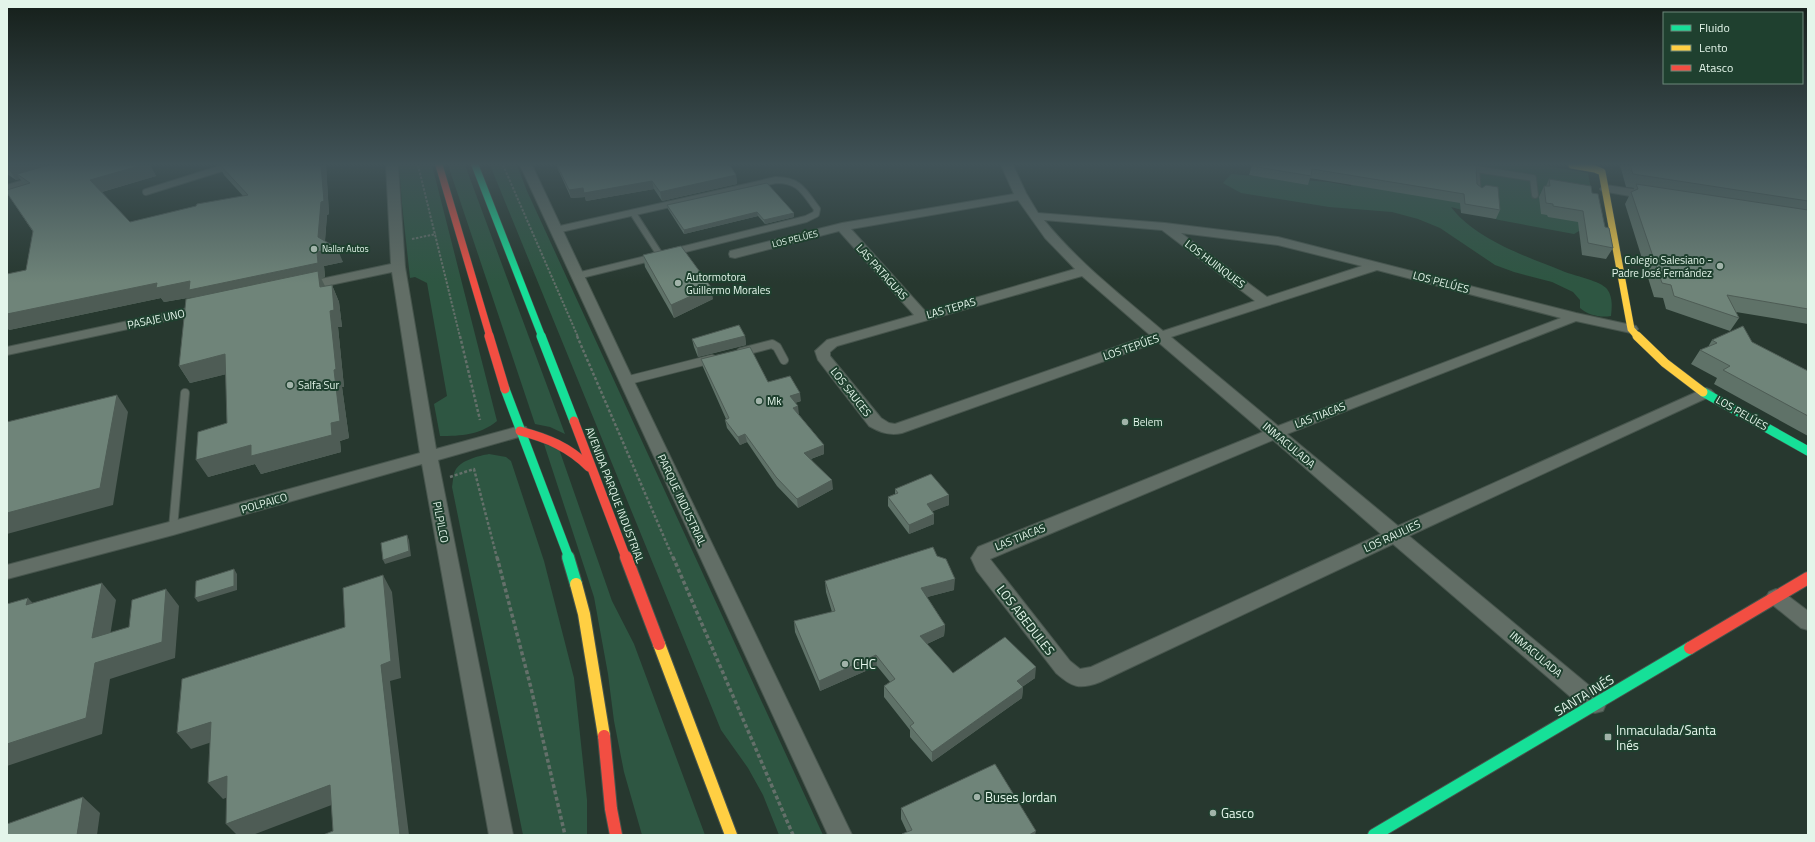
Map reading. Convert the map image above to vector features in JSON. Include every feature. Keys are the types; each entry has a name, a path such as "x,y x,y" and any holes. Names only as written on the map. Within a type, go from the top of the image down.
{"main road":[{"path":"451,204 512,411 556,522 572,567 584,614 602,720 611,808 616,835"},
{"name":"AVENIDA PARQUE INDUSTRIAL","path":"490,204 596,478 731,835"},
{"path":"1609,204 1631,330"},
{"name":"LOS PELÚES","path":"1631,330 1642,344 1662,363 1706,393 1808,451"},
{"path":"520,431 542,436 566,447 584,461 596,478"},
{"name":"SANTA INÉS","path":"1374,835 1808,578"}],"street":[{"name":"PILPILCO","path":"395,204 398,267 433,482 501,835"},
{"name":"PARQUE INDUSTRIAL","path":"544,204 625,381 840,835"},
{"name":"LOS PELÚES","path":"735,254 842,227 974,204"},
{"name":"INMACULADA","path":"1027,204 1059,247 1084,270 1595,704"},
{"name":"LOS PELÚES","path":"1035,216 1165,227 1278,241 1631,330"},
{"name":"LAS PATAGUAS","path":"842,227 922,316"},
{"name":"LOS HUINQUES","path":"1165,227 1265,302"},
{"name":"LOS TEPÚES","path":"885,428 896,429 1161,336 1377,266"},
{"path":"291,289 398,267"},
{"name":"LAS TEPAS","path":"822,351 832,342 1084,270"},
{"name":"PASAJE UNO","path":"7,351 222,304"},
{"name":"LAS TIACAS","path":"980,558 985,552 1275,433 1575,317"},
{"name":"LOS SAUCES","path":"822,351 823,357 875,422 885,428"},
{"name":"LOS RAULIES","path":"1078,678 1093,676 1395,535 1706,393"},
{"name":"POLPAICO","path":"7,572 173,528 520,431"},
{"name":"LOS ABEDULES","path":"980,558 984,566 1063,667 1078,678"},
{"path":"1776,596 1808,622"}],"lane":[{"path":"556,230 670,204"},
{"path":"578,276 806,219 816,214 817,209 813,204"},
{"path":"633,213 660,255"},
{"path":"736,353 772,344 777,346 784,360"},
{"path":"625,381 721,357"},
{"path":"173,528 186,393"}],"path":[{"path":"428,204 480,420"},
{"path":"521,204 793,835"},
{"path":"433,482 474,469 531,688 565,835"}],"green space":[{"path":"402,204 442,204 497,421 491,426 470,434 440,436 434,404 447,396 427,283 415,277 410,278"},
{"path":"461,204 480,204 565,434 550,427 535,424"},
{"path":"506,204 533,204 823,835 779,835 763,795 748,768 721,730"},
{"path":"1312,204 1594,204 1600,236 1579,231 1574,234 1499,220 1451,207 1462,219 1488,238 1519,254 1604,286 1609,292 1611,299 1611,316 1607,317 1590,314 1580,308 1580,300 1573,292 1552,282 1514,272 1495,265 1440,228 1418,219 1392,212"},
{"path":"544,444 559,449 612,601 634,644 705,835 642,835 624,772 614,721 608,674 594,597"},
{"path":"489,454 506,457 511,461 544,561 574,678 587,800 587,835 523,835 452,487 454,473 457,467 465,461"}],"building":[{"path":"15,204 113,204 130,222 196,206 197,204 321,204 318,237 337,248 317,252 318,263 189,290 190,281 156,288 157,283 7,314 7,274 26,270 33,231"},
{"path":"786,204 794,213 764,220 757,212 684,230 667,205"},
{"path":"1467,204 1500,204 1500,210"},
{"path":"1553,204 1600,204 1605,227 1609,228 1613,248 1588,243 1583,211 1553,206"},
{"name":"Colegio Salesiano - Padre José Fernández","path":"1635,204 1770,204 1808,210 1808,309 1727,295 1739,318 1674,296 1671,285 1662,283"},
{"name":"Autormotora Guillermo Morales","path":"681,246 711,287 671,305 643,255"},
{"name":"Salfa Sur","path":"318,271 320,287 332,285 334,310 330,311 336,369 334,370 340,421 331,423 332,435 251,456 251,445 196,460 198,432 227,423 225,354 179,366 186,299"},
{"path":"739,325 745,336 697,348 692,339"},
{"path":"1743,326 1752,342 1808,371 1808,416 1723,370 1730,366 1700,350 1717,343 1712,340"},
{"path":"750,347 768,382 790,376 800,393 790,396 798,406 793,408 824,445 804,453 832,480 797,499 776,477 745,434 738,437 725,420 729,418 701,359"},
{"path":"117,395 100,488 7,513 7,422"},
{"path":"931,474 949,495 927,504 934,514 909,525 888,497 898,493 895,489"},
{"path":"407,535 409,551 383,560 381,543"},
{"path":"933,547 937,556 946,559 955,579 921,588 945,625 920,636 953,673 1005,637 1036,667 1017,681 1023,687 932,752 910,726 914,723 884,686 895,679 876,655 819,681 794,621 835,611 825,581"},
{"path":"234,569 234,586 195,598 196,581"},
{"path":"383,575 391,661 381,665 400,835 323,835 333,831 330,785 226,824 227,776 208,783 211,722 177,733 182,679 345,627 343,588"},
{"path":"102,583 92,638 129,627 132,600 166,589 162,642 95,663 86,718 7,744 7,604 28,598 26,605"},
{"name":"Buses Jordan","path":"995,764 1036,831 1029,835 902,834 912,830 901,808"},
{"path":"83,797 77,835 7,835 7,824"}],"traffic: fast":[{"path":"490,204 574,421"},
{"path":"505,389 522,438 561,535 576,584"},
{"path":"1703,392 1808,451"},
{"path":"1374,835 1690,648"}],"traffic: slow":[{"path":"1608,204 1631,329 1647,347 1665,363 1703,392"},
{"path":"576,584 584,614 604,736"},
{"path":"659,644 731,835"}],"traffic: jam":[{"path":"451,204 505,389"},
{"path":"574,421 659,644"},
{"path":"520,431 540,436 558,443 574,453 589,467"},
{"path":"1690,648 1808,578"},
{"path":"604,736 611,809 616,835"}],"place":[{"name":"Nallar Autos","path":"314,249"},
{"name":"Colegio Salesiano - Padre José Fernández","path":"1720,266"},
{"name":"Autormotora Guillermo Morales","path":"678,283"},
{"name":"Salfa Sur","path":"290,385"},
{"name":"Mk","path":"759,401"},
{"name":"Belem","path":"1125,422"},
{"name":"CHC","path":"845,664"},
{"name":"Inmaculada/Santa Inés","path":"1608,737"},
{"name":"Buses Jordan","path":"977,797"},
{"name":"Gasco","path":"1213,813"}]}
